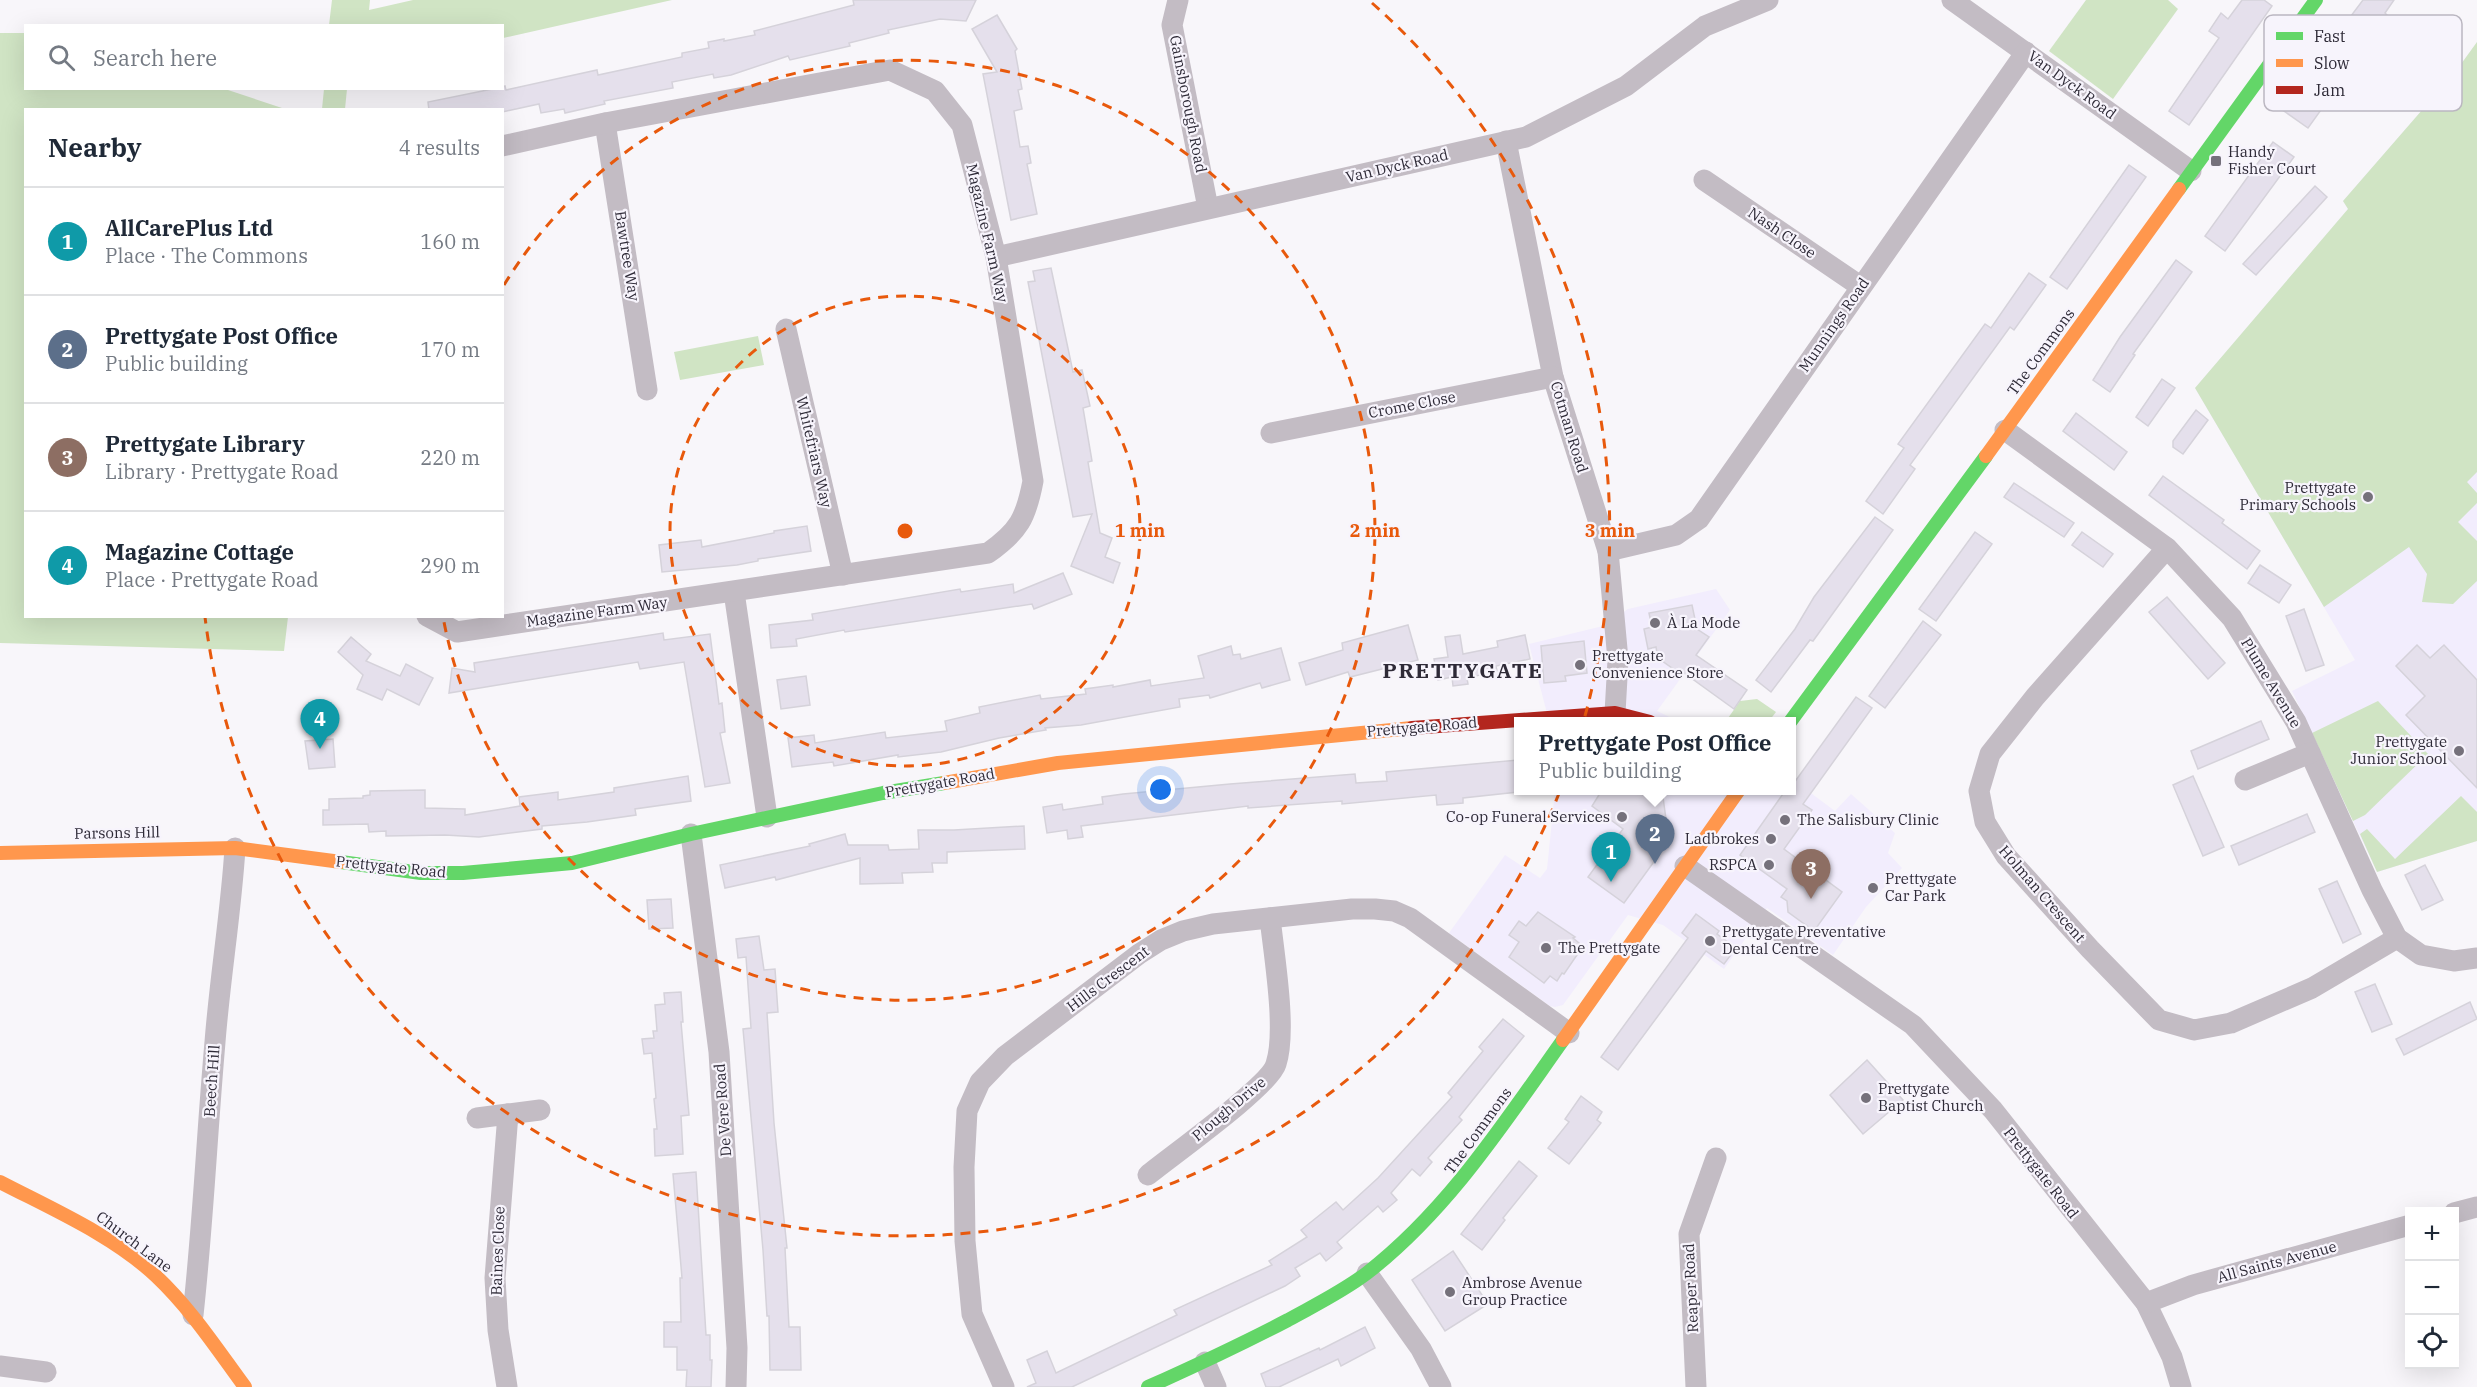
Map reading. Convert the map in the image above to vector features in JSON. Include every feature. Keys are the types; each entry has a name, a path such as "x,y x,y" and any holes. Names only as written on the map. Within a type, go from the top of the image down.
{"street":[{"name":"Gainsborough Road","path":"1178,0 1172,25 1208,208"},
{"name":"Van Dyck Road","path":"996,257 1526,137 1626,86 1705,26 1768,0"},
{"name":"Van Dyck Road","path":"1952,0 2191,171"},
{"name":"The Commons","path":"2305,15 2316,0"},
{"name":"Munnings Road","path":"1608,551 1676,535 1699,519 2026,52"},
{"name":"Magazine Farm Way","path":"431,618 457,632 988,553 1008,539 1027,512 1034,481 996,257 962,125 935,91 890,70 605,123 518,140 504,145"},
{"name":"The Commons","path":"1794,717 2005,430 2264,71"},
{"name":"Bawtree Way","path":"605,123 647,390"},
{"name":"Cotman Road","path":"1506,141 1553,377 1608,551 1618,660 1615,713"},
{"name":"Nash Close","path":"1704,180 1860,286"},
{"name":"Whitefriars Way","path":"786,328 843,575"},
{"name":"Crome Close","path":"1270,433 1553,377"},
{"name":"Plume Avenue","path":"2005,430 2167,548 2232,618 2296,722 2372,890 2397,938 2421,955 2454,961 2477,958"},
{"name":"Holman Crescent","path":"2167,548 2035,697 1990,754 1979,791 1985,822 2006,856 2090,949 2159,1020 2194,1030 2231,1023 2312,988 2397,938"},
{"path":"734,592 768,817"},
{"name":"Prettygate Road","path":"1558,717 1615,713 1631,717"},
{"name":"Prettygate Road","path":"235,848 421,873 463,873 572,863 691,834 883,793 1058,763 1430,726 1514,720"},
{"path":"2245,780 2310,753"},
{"name":"The Commons","path":"1148,1387 1205,1362 1335,1295 1367,1273 1418,1229 1455,1191 1735,795"},
{"name":"De Vere Road","path":"691,834 719,1052 737,1348 736,1387"},
{"name":"Parsons Hill","path":"0,853 235,848"},
{"name":"Beech Hill","path":"193,1315 215,1042 232,900 235,848"},
{"name":"Prettygate Road","path":"1685,866 1912,1025 1992,1110 2146,1304 2172,1357 2181,1387"},
{"name":"Hills Crescent","path":"1004,1387 972,1314 965,1241 964,1167 967,1111 980,1082 1005,1056 1138,954 1161,940 1183,931 1213,924 1352,909 1394,911 1410,918 1569,1033"},
{"name":"Plough Drive","path":"1148,1175 1257,1089 1276,1066 1279,1044 1278,999 1270,918"},
{"path":"477,1118 540,1110"},
{"name":"Baines Close","path":"507,1387 498,1330 495,1278 508,1114"},
{"name":"Reaper Road","path":"1696,1387 1689,1234 1716,1158"},
{"name":"Church Lane","path":"0,1182 95,1231 155,1275 193,1315 245,1387"},
{"path":"2459,1212 2477,1207"},
{"name":"All Saints Avenue","path":"2146,1304 2193,1285 2405,1226"},
{"path":"1367,1273 1421,1349 1441,1387"},
{"path":"1205,1362 1216,1387"},
{"path":"0,1366 46,1372"}],"shaded area":[{"name":"Prettygate Primary Schools","path":"2477,42 2477,841 2377,872 2292,691 2355,660 2195,388 2348,209 2343,201 2421,111 2462,111 2462,63"},
{"path":"1716,589 1730,610 1657,711 1670,717 1548,717 1529,644 1603,626 1628,609"},
{"path":"1796,782 1835,811 1851,794 1895,833 1888,853 1902,868 1866,907 1833,955 1767,908 1724,969 1663,925 1628,915 1563,1005 1555,1007 1550,1006 1449,933 1505,855 1540,878 1547,869 1555,795 1796,795"}],"green space":[{"path":"332,0 370,0 369,10 413,0 672,0 504,38 504,24 329,24"},
{"path":"2086,0 2168,0 2178,9 2113,99 2049,51"},
{"path":"0,33 24,33 24,90 228,90 282,108 24,108 24,618 288,618 284,651 0,643"},
{"name":"Prettygate Primary Schools","path":"2477,42 2477,472 2467,482 2477,493 2477,503 2458,522 2477,541 2477,581 2453,604 2422,602 2427,574 2409,547 2324,607 2195,388 2348,209 2343,201 2421,111 2462,111 2462,63"},
{"path":"324,90 347,90 345,108 322,108"},
{"path":"758,336 764,365 680,380 674,352"},
{"path":"1757,699 1776,712 1772,717 1729,717 1740,701"},
{"path":"2378,701 2428,754 2365,815 2353,821 2312,733"},
{"path":"2461,796 2477,812 2477,841 2377,872 2360,834 2367,829 2395,859"}],"building":[{"path":"853,0 976,0 966,21 940,19 888,30 889,33 849,43 850,46 790,60 788,56 731,75 714,78 713,74 672,82 673,88 604,101 605,104 565,113 564,109 541,113 539,104 504,112 504,108 429,108 428,102 486,90 504,90 505,86 506,90 597,70 598,75 682,57 682,53 709,48 708,42 755,35 754,31 854,5"},
{"path":"2242,0 2264,0 2272,6 2189,125 2169,111 2219,38 2209,31 2221,13 2228,19"},
{"path":"2363,0 2394,0 2385,13 2387,15 2352,15"},
{"path":"997,15 1017,49 1015,51 1022,89 1018,90 1022,109 1014,111 1020,147 1028,146 1031,163 1027,164 1037,214 1011,220 983,74 997,72 972,29"},
{"path":"2284,111 2320,111 2308,128"},
{"path":"2273,142 2294,157 2225,251 2205,236"},
{"path":"2129,165 2146,177 2067,289 2050,277"},
{"path":"2315,186 2327,197 2256,275 2243,264"},
{"path":"2176,260 2192,272 2133,354 2135,355 2110,392 2093,380 2120,337"},
{"path":"1051,268 1073,372 1082,370 1090,406 1083,408 1092,461 1088,462 1100,533 1112,538 1105,557 1120,563 1113,583 1071,566 1092,514 1073,517 1028,282 1035,281 1033,271"},
{"path":"2029,273 2046,285 2014,330 2010,327 1910,465 1915,469 1883,514 1866,501 1904,448 1898,444 1985,324 1991,328"},
{"path":"2162,379 2175,388 2148,426 2136,417"},
{"path":"2196,410 2208,420 2183,454 2173,447 2173,441"},
{"path":"2076,413 2127,452 2114,470 2063,431"},
{"path":"2163,476 2224,520 2222,523 2260,551 2247,569 2149,495"},
{"path":"2014,483 2074,523 2064,537 2004,497"},
{"path":"1875,517 1893,530 1813,641 1810,640 1771,692 1756,680 1795,629 1814,597"},
{"path":"807,526 811,551 758,559 758,561 737,565 662,572 659,545 701,540 702,547"},
{"path":"1975,532 1992,544 1936,621 1919,609"},
{"path":"2082,532 2113,554 2103,567 2072,545"},
{"path":"2260,565 2291,585 2279,603 2248,583"},
{"path":"1063,573 1072,594 1034,609 1032,604 845,632 844,630 796,639 797,646 771,648 769,625 813,620 812,614 960,589 961,592 1013,584 1014,593"},
{"path":"2167,597 2225,663 2208,679 2149,612"},
{"path":"1692,605 1697,629 1709,637 1696,655 1747,690 1734,709 1684,673 1682,675 1658,658 1656,647 1648,649 1644,629 1652,627 1649,613"},
{"path":"2304,609 2324,665 2306,671 2286,616"},
{"path":"1923,621 1941,635 1885,708 1869,696"},
{"path":"1408,625 1418,660 1350,677 1348,672 1306,685 1299,663 1343,650 1342,643"},
{"path":"663,633 664,640 710,634 725,732 720,733 730,783 705,787 684,662 640,669 638,662 449,693 452,668 475,672 474,663"},
{"path":"1460,635 1463,654 1498,647 1497,641 1525,635 1530,659 1496,666 1497,671 1467,678 1468,684 1453,686 1452,677 1438,680 1434,659 1448,657 1445,637"},
{"path":"351,637 371,654 366,661 400,676 406,664 433,678 419,705 387,689 382,700 357,689 363,675 338,652"},
{"path":"1584,641 1587,673 1565,676 1566,681 1544,683 1541,646"},
{"name":"Prettygate Junior School","path":"2417,645 2430,658 2444,645 2477,680 2477,788 2406,715 2425,696 2396,666"},
{"path":"1231,646 1233,655 1240,654 1241,659 1281,648 1290,680 1262,688 1260,683 1210,698 1209,695 1179,699 1180,707 1081,725 1045,728 1046,730 999,738 941,752 898,757 898,755 834,766 833,762 792,767 788,738 814,735 815,743 885,732 886,738 947,731 945,721 980,713 979,707 1040,695 1041,699 1086,694 1085,689 1113,685 1113,687 1150,680 1151,686 1204,678 1198,656"},
{"path":"806,676 810,705 781,709 777,680"},
{"path":"1856,697 1872,708 1803,804 1812,810 1784,849 1842,892 1814,931 1788,912 1787,901 1781,897 1787,889 1740,855 1782,795 1796,795 1796,780"},
{"path":"2261,721 2269,739 2198,769 2191,751"},
{"path":"333,739 335,767 309,769 305,741"},
{"path":"1514,760 1514,792 1463,798 1463,803 1437,805 1436,795 1342,804 1342,801 1248,808 1248,806 1081,826 1083,837 1068,839 1067,830 1047,833 1043,807 1062,804 1063,810 1103,804 1102,797 1123,794 1355,774 1356,783 1387,781 1386,772"},
{"path":"688,776 691,801 635,809 636,815 542,826 542,829 479,837 386,836 386,831 369,832 368,824 323,825 323,810 329,810 329,799 363,798 363,796 370,795 370,791 425,790 425,808 465,809 465,815 520,806 519,797 558,792 558,800 614,792 614,788"},
{"path":"2193,776 2224,847 2203,856 2173,785"},
{"path":"1599,795 1663,795 1669,841 1624,903 1588,877 1623,829 1592,806"},
{"path":"2307,814 2315,832 2239,865 2231,846"},
{"path":"1024,826 1025,849 947,852 947,863 932,863 933,872 902,873 903,883 860,884 860,858 776,880 775,877 725,888 720,865 810,846 809,844 845,834 848,845 888,845 889,850 919,849 918,830"},
{"path":"2425,865 2443,900 2422,910 2405,875"},
{"path":"2337,881 2361,934 2343,943 2319,889"},
{"path":"671,899 673,928 649,929 647,900"},
{"name":"The Prettygate","path":"1538,912 1575,937 1573,938 1580,944 1574,953 1577,955 1557,981 1550,976 1544,983 1509,957 1519,942 1509,935 1519,921 1526,926"},
{"path":"1696,914 1719,931 1717,934 1736,948 1724,964 1706,951 1618,1070 1601,1057 1688,938 1682,933"},
{"path":"759,936 764,970 775,969 778,1012 767,1013 774,1123 787,1248 785,1248 789,1327 800,1327 801,1370 770,1370 769,1316 767,1316 743,1029 751,1028 746,957 738,958 736,939"},
{"path":"2375,984 2392,1024 2372,1032 2355,992"},
{"path":"681,992 683,1022 681,1022 689,1115 681,1116 683,1154 655,1156 654,1129 657,1129 652,1053 644,1054 642,1039 654,1038 653,1031 657,1031 655,1005 665,1004 664,993"},
{"path":"2470,1002 2477,1019 2404,1055 2396,1039"},
{"path":"1503,1019 1524,1036 1459,1117 1462,1120 1428,1158 1432,1162 1420,1176 1412,1169 1391,1193 1397,1200 1383,1212 1378,1206 1337,1242 1342,1248 1326,1261 1320,1253 1295,1268 1300,1276 1285,1286 1072,1387 1027,1387 1036,1383 1027,1360 1047,1351 1056,1373 1177,1315 1174,1310 1272,1265 1269,1261 1307,1237 1301,1230 1336,1202 1343,1210 1378,1178 1452,1097 1448,1093 1483,1051 1479,1047"},
{"name":"Prettygate Baptist Church","path":"1867,1060 1903,1100 1863,1134 1830,1095"},
{"path":"1581,1096 1602,1112 1597,1120 1601,1123 1569,1164 1548,1148 1569,1122 1565,1119"},
{"path":"1519,1161 1537,1176 1503,1218 1505,1220 1482,1250 1461,1234"},
{"path":"696,1172 706,1335 710,1335 710,1360 712,1360 711,1387 686,1387 687,1370 677,1370 677,1347 664,1347 664,1322 681,1322 680,1278 682,1278 673,1174"},
{"name":"Ambrose Avenue Group Practice","path":"1453,1251 1488,1304 1445,1331 1412,1280"},
{"path":"1365,1327 1375,1348 1341,1366 1338,1359 1279,1387 1266,1387 1261,1374 1319,1348 1320,1350"}],"traffic: fast":[{"path":"2305,15 2316,0"},
{"path":"2179,189 2264,72"},
{"path":"1794,717 1986,456"},
{"path":"341,862 421,873 463,873 572,863 691,834 883,793 944,783"},
{"path":"1148,1387 1288,1320 1367,1273 1424,1222 1449,1193 1496,1134 1563,1040"}],"traffic: slow":[{"path":"1986,456 2179,189"},
{"path":"944,783 1058,763 1412,728"},
{"path":"1563,1040 1735,795"},
{"path":"0,853 235,848 341,862"},
{"path":"0,1182 102,1236 156,1276 181,1302 245,1387"}],"traffic: jam":[{"path":"1561,717 1615,713 1631,717"},
{"path":"1412,728 1514,720"}],"place":[{"name":"Handy Fisher Court","path":"2216,161"},
{"name":"Prettygate Primary Schools","path":"2368,497"},
{"name":"À La Mode","path":"1655,623"},
{"name":"Prettygate Convenience Store","path":"1580,665"},
{"name":"Magazine Cottage","path":"320,749"},
{"name":"Prettygate Junior School","path":"2459,751"},
{"name":"Co-op Funeral Services","path":"1622,817"},
{"name":"The Salisbury Clinic","path":"1785,820"},
{"name":"Ladbrokes","path":"1771,839"},
{"name":"Prettygate Post Office","path":"1655,864"},
{"name":"RSPCA","path":"1769,865"},
{"name":"AllCarePlus Ltd","path":"1611,882"},
{"name":"Prettygate Car Park","path":"1873,888"},
{"name":"Prettygate Library","path":"1811,899"},
{"name":"Prettygate Preventative Dental Centre","path":"1710,941"},
{"name":"The Prettygate","path":"1546,948"},
{"name":"Prettygate Baptist Church","path":"1866,1098"},
{"name":"Ambrose Avenue Group Practice","path":"1450,1292"}],"district":[{"name":"PRETTYGATE","path":"1463,671"}]}
